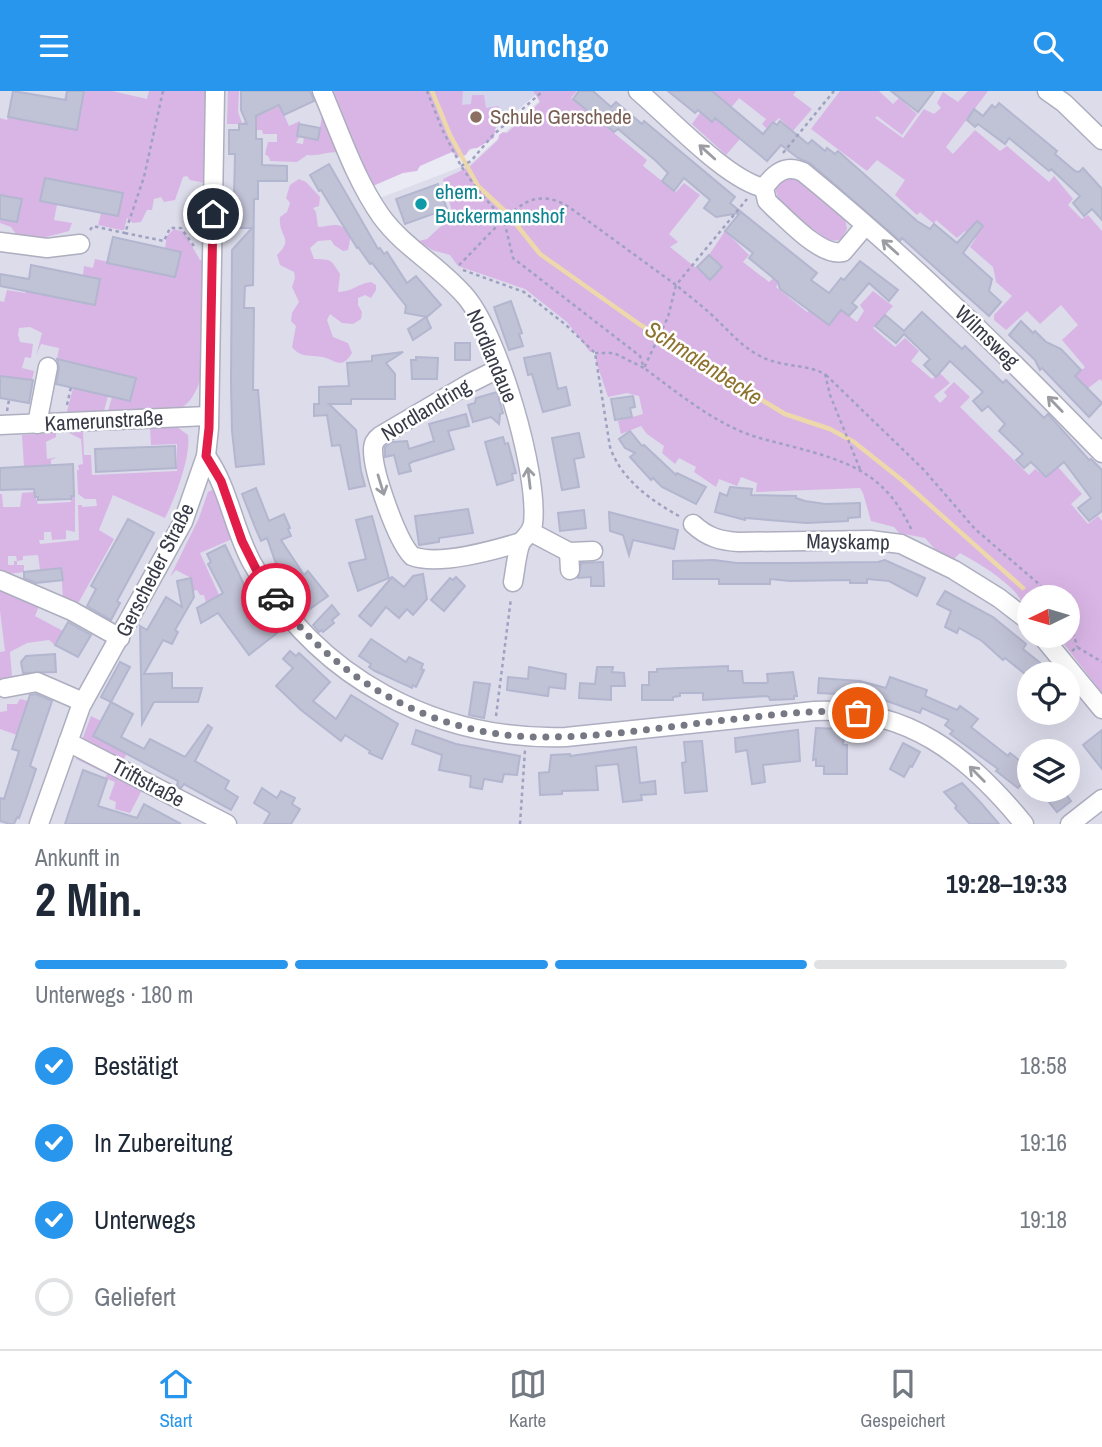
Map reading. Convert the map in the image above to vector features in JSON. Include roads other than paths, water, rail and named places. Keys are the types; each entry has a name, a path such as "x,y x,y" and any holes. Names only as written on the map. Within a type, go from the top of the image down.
{"street":[{"name":"Gerscheder Straße","path":"39,824 83,702 177,535 206,456 215,91"},
{"name":"Nordlandaue","path":"322,91 354,165 377,209 400,238 447,277 467,298 482,323 500,368 512,400 526,459 533,519 513,582"},
{"name":"Wilmsweg","path":"638,91 736,176 769,182 789,169 803,172 1001,349 1102,453"},
{"path":"1047,91 1071,97 1102,140"},
{"name":"Wilmsweg","path":"769,182 767,201 816,244 833,254 843,252 865,226"},
{"path":"0,242 47,248 80,244"},
{"path":"37,424 48,367"},
{"name":"Nordlandring","path":"500,368 380,436 374,441 373,451 389,509 403,543 412,556 427,560 454,557 526,537"},
{"name":"Kamerunstraße","path":"0,425 208,416"},
{"path":"206,456 219,475 242,541 259,575 289,616 316,645 356,678 401,704 451,723 492,733 526,737 566,737 814,711 858,713 908,726 952,751 985,781 1024,824"},
{"name":"Mayskamp","path":"693,524 704,534 720,541 880,541 901,544 999,598 1017,612"},
{"path":"526,537 569,552 593,551"},
{"path":"569,552 569,570"},
{"path":"0,580 72,611 120,638"},
{"path":"1052,648 1102,709"},
{"path":"5,688 37,682 83,702"},
{"name":"Triftstraße","path":"68,742 227,824"},
{"path":"1070,824 1102,799"}],"waterway":[{"name":"Schmalenbecke","path":"432,91 450,135 478,186 507,213 540,254 639,324 785,414 830,429 854,442 903,481 1020,585"}],"place":[{"name":"Schule Gerschede","path":"476,117"},
{"name":"ehem. Buckermannshof","path":"421,204"}]}
